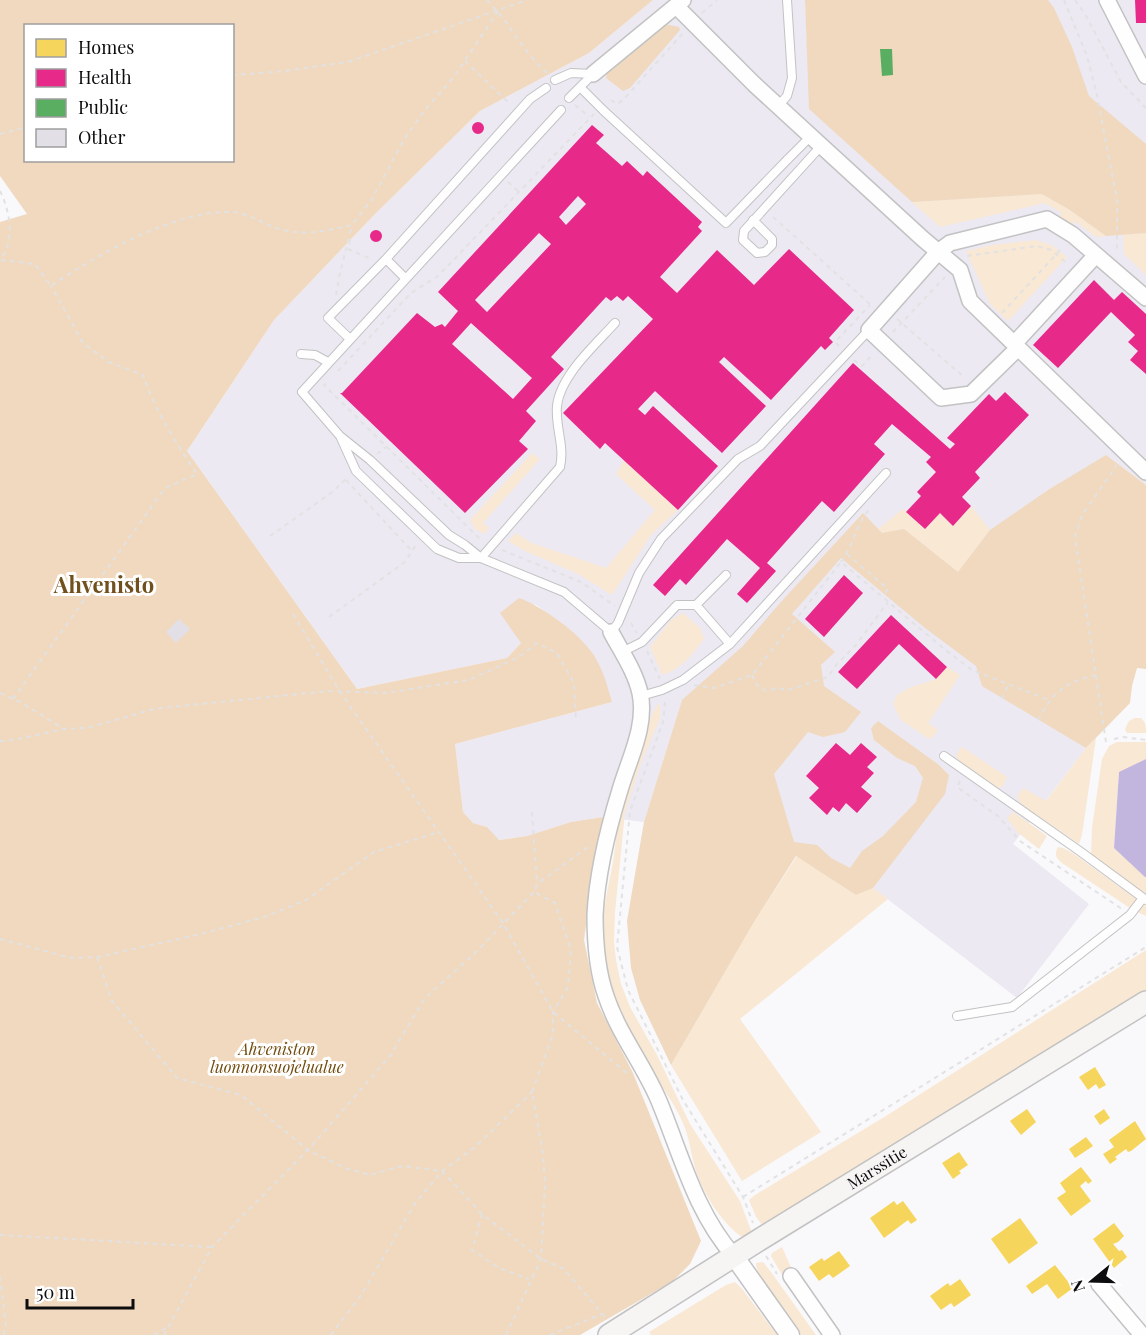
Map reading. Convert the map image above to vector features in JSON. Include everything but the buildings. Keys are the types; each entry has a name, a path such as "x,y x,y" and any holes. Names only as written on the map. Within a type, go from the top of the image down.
{"main road":[{"name":"Marssitie","path":"609,1335 1146,1002"}],"street":[{"path":"1107,0 1146,76"},
{"path":"593,74 680,3 692,23 778,106 960,270 970,302 1146,472"},
{"path":"1096,255 971,394 941,398 869,330 938,252 950,243 1047,219 1073,235 1146,298"},
{"path":"610,632 637,681 641,696 640,724 601,866 595,914 598,965 606,996 658,1099 704,1215 790,1335"},
{"path":"787,1279 832,1335"},
{"path":"1099,1284 1142,1335"}],"lane":[{"path":"778,106 787,96 792,78 787,0"},
{"path":"555,80 571,73 593,74"},
{"path":"569,98 593,74"},
{"path":"580,87 602,110 726,223 787,160 816,141"},
{"path":"350,339 328,318 530,99 546,88"},
{"path":"561,110 302,392 340,436 370,460 449,535 481,558 564,592 604,624 610,632 622,613 639,573 661,538 738,459 760,446 869,330"},
{"path":"753,220 816,141"},
{"path":"383,261 405,278"},
{"path":"340,436 356,471 437,549 459,558 481,558 560,467 562,447 556,407 559,396 567,377 615,323"},
{"path":"301,354 315,355 328,362"},
{"path":"641,696 662,690 683,680 730,644 886,473"},
{"path":"622,652 642,642 677,605 696,605 726,574"},
{"path":"696,605 730,644"},
{"path":"944,756 1144,899 1130,915 1012,1007 957,1016"}],"path":[{"path":"487,0 498,11 531,59 555,80"},
{"path":"234,75 276,72 348,62 527,0"},
{"path":"336,372 411,293 438,276 602,110 608,99 617,104 624,99 692,23 717,0"},
{"path":"1064,0 1088,56 1097,95 1117,200 1117,253"},
{"path":"1075,0 1085,14 1121,82 1146,108"},
{"path":"334,312 340,273 352,225 372,199 402,141 424,111 454,77 498,11"},
{"path":"465,61 519,112"},
{"path":"0,134 24,128"},
{"path":"0,190 6,207 10,238 7,251 0,260"},
{"path":"764,208 870,305 902,323 977,388"},
{"path":"51,286 80,266 135,238 195,215 234,212 284,230 316,233 352,225"},
{"path":"352,225 348,249 383,261"},
{"path":"862,366 964,256 1036,246 1056,254 1080,272"},
{"path":"998,318 1056,254"},
{"path":"0,260 35,264 51,286 84,343 109,362 142,375 149,394 197,474 165,488 13,699"},
{"path":"329,381 324,385 482,541 580,582 607,598 627,616 659,675 665,703 663,722 630,811 617,946 628,990 683,1100 743,1197 765,1255 787,1279"},
{"path":"370,460 386,447"},
{"path":"1106,742 1076,537 1082,515 1125,453"},
{"path":"270,536 331,493 356,471"},
{"path":"346,480 411,550"},
{"path":"698,686 714,688 752,675 848,554 865,515"},
{"path":"329,617 405,562 411,550 424,536"},
{"path":"848,554 888,589 882,597"},
{"path":"841,562 972,670 1049,700"},
{"path":"752,675 757,685 766,691 778,688 788,690 828,677 836,665 856,645 888,602"},
{"path":"294,614 340,692 502,923 553,1012 632,1077"},
{"path":"0,741 64,729 87,729 154,709 328,691 385,693 469,680 519,657 537,642 557,653 574,683 576,721"},
{"path":"1038,720 1049,700 1067,684 1095,675"},
{"path":"1002,699 1008,685"},
{"path":"0,693 22,703 64,729"},
{"path":"1114,738 1146,740"},
{"path":"966,771 957,787 998,816 1020,841 1130,915"},
{"path":"164,1335 212,1247 308,1150 390,1056 425,998 474,954 534,892 537,884 532,812"},
{"path":"0,939 71,958 97,957 197,935 264,917 306,900 374,852 440,832"},
{"path":"537,884 588,847"},
{"path":"331,1335 361,1295 414,1205 442,1171 474,1148 532,1092 553,1034 553,1012 568,987 571,950 555,903 534,892"},
{"path":"743,1197 1146,947"},
{"path":"97,957 112,1001 177,1078 241,1095 308,1150 345,1168 370,1175 402,1166 442,1171 482,1214 541,1259 564,1269 602,1314 550,1335"},
{"path":"506,1335 541,1259 545,1183 542,1145 532,1092"},
{"path":"482,1214 471,1250 499,1268 530,1279"},
{"path":"0,1235 212,1247"},
{"path":"0,1277 6,1326 3,1335"},
{"path":"154,1335 167,1327"}],"shaded area":[{"path":"653,0 805,0 810,109 996,0 1146,0 1146,485 1106,455 990,530 1082,674 1086,748 1013,844 1089,904 1017,998 873,888 856,895 797,856 682,700 644,822 603,817 571,822 527,836 498,840 487,827 473,823 463,812 455,744 612,702 592,653 561,623 535,604 521,643 507,658 357,689 187,451 274,320 375,214 480,111 589,53"},
{"path":"1042,194 1070,210 1106,236 1096,237 1075,221 1071,228 1058,220 1062,213 1045,203 940,227 912,202"},
{"path":"1146,233 1146,275 1124,254 1123,235"},
{"path":"1036,240 1053,246 1067,257 1008,321 990,304 966,251 992,245"},
{"path":"532,453 540,459 483,523 489,528 484,534 475,529 470,520"},
{"path":"624,460 678,510 651,535 612,595 578,574 508,541 516,533 531,543 606,568 655,510 616,474"},
{"path":"971,506 990,530 958,572 904,529 882,533 878,529 903,509 925,529 940,513 953,526"},
{"path":"683,613 700,628 704,639 681,665 662,675 650,647 671,620"},
{"path":"947,667 960,675 928,723 938,730 929,739 901,720 894,701 897,695 909,688 936,679"},
{"path":"660,703 660,718 641,763 625,812 615,912 616,960 621,984 630,1007 657,1055 690,1124 740,1201 752,1233 742,1237 714,1208 704,1189 696,1171 679,1114 628,1033 612,991 605,962 602,937 604,915 619,822 651,716"},
{"path":"1141,718 1144,721 1146,733 1127,733 1125,729 1129,721"},
{"path":"1096,738 1079,844 1022,805 1017,797 1023,788 1046,801"},
{"path":"1117,742 1146,742 1146,759 1119,773 1114,848 1146,877 1146,895 1091,855 1092,828 1102,759 1109,746"},
{"path":"962,747 1007,777 1003,786 998,788 959,761 956,755"},
{"path":"1146,759 1145,877 1114,848 1119,772"},
{"path":"1013,812 1047,836 1039,849 1017,832 1007,818"},
{"path":"1058,847 1074,854 1146,906 1146,916 1133,910 1058,860 1056,852"},
{"path":"797,856 856,895 873,888 888,899 740,1019 821,1132 742,1181 671,1065 754,922"},
{"path":"1146,950 1146,991 1108,1017 763,1226 756,1217 749,1200 755,1195 886,1116"},
{"path":"782,1247 793,1272 784,1278 771,1256"},
{"path":"763,1262 816,1335 802,1335 775,1299 757,1270 756,1263"},
{"path":"735,1282 777,1335 651,1335 649,1332 726,1285"}],"green space":[{"name":"Ahveniston luonnonsuojelualue","path":"0,0 653,0 589,53 480,111 375,214 274,320 187,451 357,689 507,658 521,643 500,613 519,598 549,614 569,629 593,654 599,665 612,702 455,744 463,812 473,823 487,827 499,840 527,836 571,822 603,817 584,940 597,1003 633,1073 701,1241 690,1264 673,1281 580,1335 0,1335 0,222 27,214 0,176"},
{"path":"805,0 1048,0 1072,47 1089,96 1146,144 1146,233 1106,236 1070,210 1042,194 912,202 809,109"},
{"path":"665,24 679,27 680,30 630,88 623,91 606,78 607,74"},
{"path":"1106,455 1146,485 1146,669 1137,668 1130,703 1086,748 982,686 976,666 925,628 841,558 792,614 835,652 821,665 824,686 861,712 845,732 823,737 808,732 774,774 794,842 817,845 831,858 850,868 862,851 883,836 916,802 923,778 915,766 897,758 874,740 871,728 878,721 939,765 949,775 945,794 873,888 856,895 796,856 754,922 671,1065 640,1000 631,968 627,921 644,822 682,700 743,646 863,513 882,533 904,529 958,572 990,530 1048,490"}],"district":[{"name":"Ahvenisto","path":"104,585"}]}
